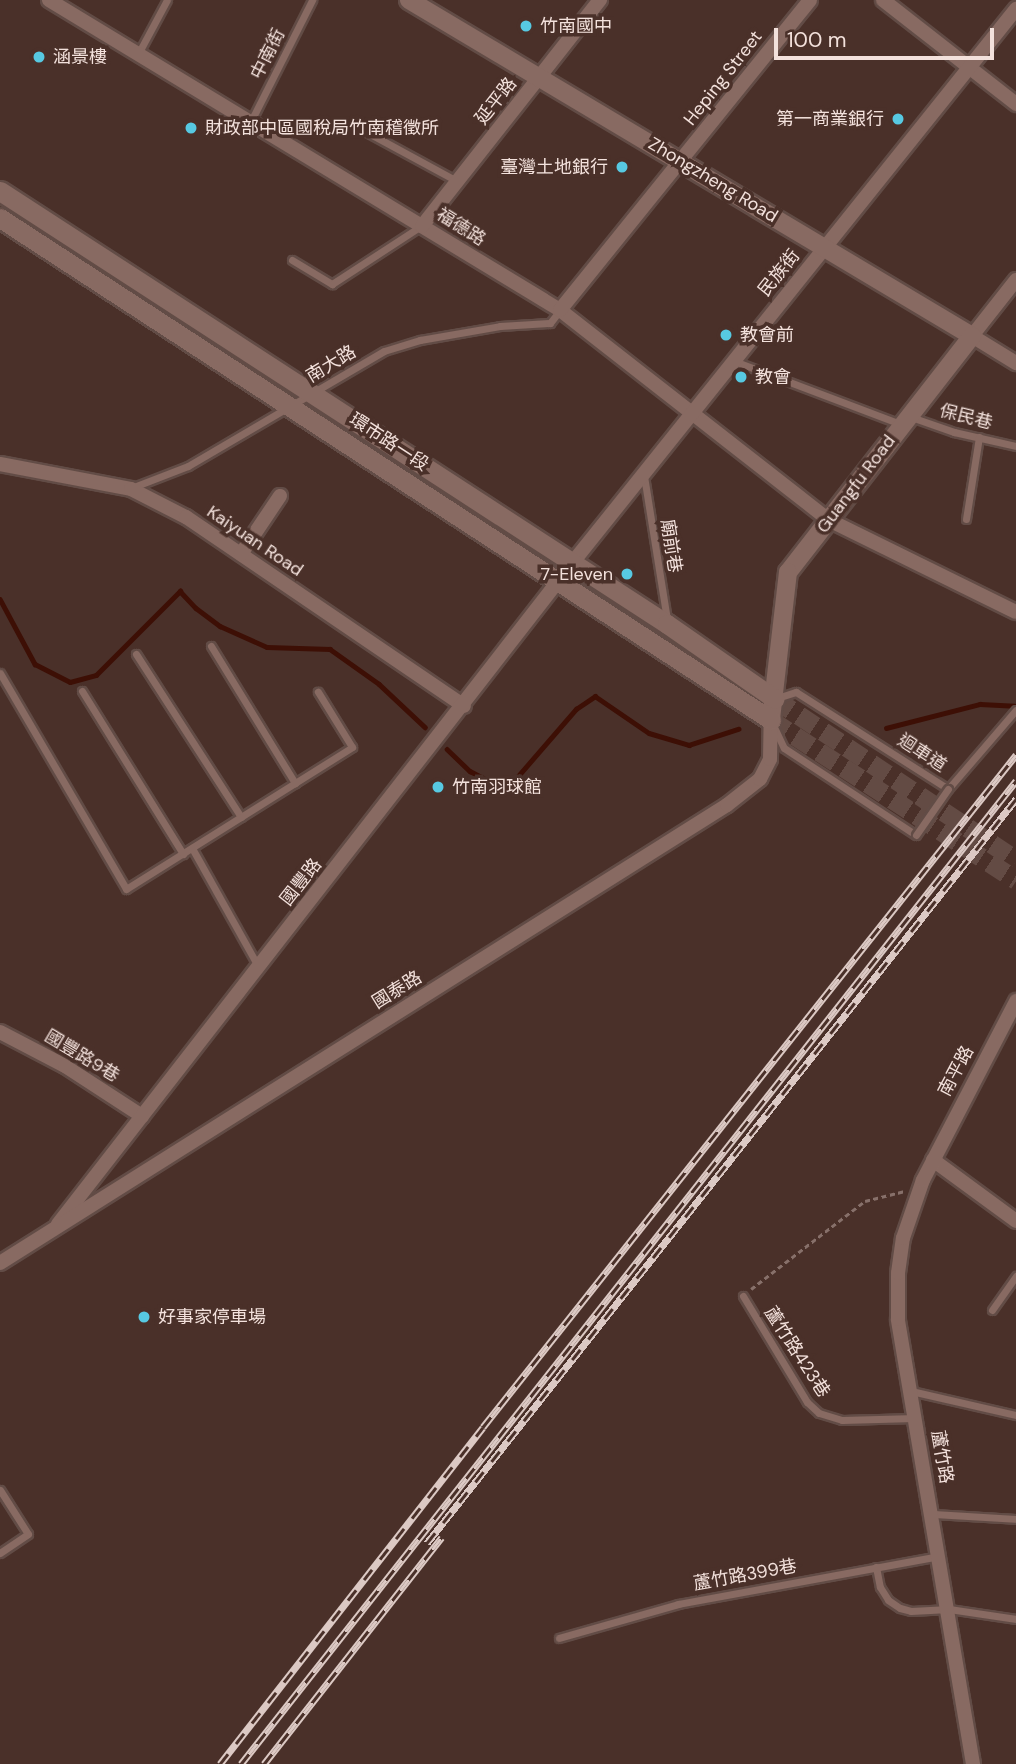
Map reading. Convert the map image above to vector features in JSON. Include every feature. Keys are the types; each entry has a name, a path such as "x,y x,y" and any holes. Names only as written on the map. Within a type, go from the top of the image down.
{"main road":[{"name":"環市路一段","path":"0,191 573,562 775,699"},
{"name":"環市路一段","path":"0,218 771,720"},
{"path":"157,321 169,300"}],"street":[{"name":"福德路","path":"49,0 560,310 829,520 1016,612"},
{"name":"延平路","path":"422,226 600,0"},
{"name":"Heping Street","path":"560,310 810,0"},
{"path":"883,0 1016,104"},
{"name":"Zhongzheng Road","path":"416,2 1016,363"},
{"name":"民族街","path":"573,562 1016,9"},
{"name":"Guangfu Road","path":"771,720 788,572 1016,280"},
{"name":"Kaiyuan Road","path":"0,464 131,489 186,517 464,706"},
{"path":"241,554 280,496"},
{"name":"國豐路","path":"58,1224 464,706 573,562"},
{"name":"國泰路","path":"0,1263 727,805 760,779 770,759 771,720"},
{"name":"南平路","path":"933,1160 1016,1001"},
{"name":"國豐路9巷","path":"0,1032 65,1066 142,1116"},
{"path":"933,1160 1015,1216"},
{"name":"蘆竹路","path":"933,1160 918,1192 903,1238 898,1273 898,1319 933,1514 973,1764"}],"lane":[{"path":"138,54 167,0"},
{"name":"中南街","path":"251,121 312,0"},
{"path":"363,130 457,181"},
{"path":"292,260 332,284 422,226"},
{"name":"南大路","path":"131,489 188,466 384,351 420,340 500,326 550,323 560,310"},
{"name":"保民巷","path":"733,361 856,410 1016,446"},
{"path":"966,519 979,437"},
{"name":"廟前巷","path":"644,474 667,624"},
{"path":"211,646 295,783"},
{"path":"136,654 242,817"},
{"path":"0,673 126,889 352,747 318,692"},
{"path":"82,691 183,854"},
{"name":"迴車道","path":"771,720 783,748 916,835 948,789 796,692 775,699"},
{"path":"948,789 1016,710"},
{"path":"192,848 259,967"},
{"path":"992,1310 1016,1276"},
{"name":"蘆竹路423巷","path":"743,1296 807,1402 819,1413 842,1420 916,1418"},
{"path":"911,1391 1016,1415"},
{"path":"0,1490 28,1534 0,1553"},
{"path":"933,1514 1016,1519"},
{"name":"蘆竹路399巷","path":"559,1638 678,1604 940,1556"},
{"path":"876,1567 880,1587 888,1600 900,1608 911,1611 949,1609 1016,1619"}],"path":[{"path":"743,1296 865,1201 905,1191 918,1192"}],"waterway":[{"path":"0,599 35,664 70,682 96,675 180,591 196,608 220,626 267,647 330,649 379,684 425,727"},
{"path":"447,749 470,771 506,790 576,709 595,696 649,733 689,745 738,729"},
{"path":"886,728 980,704 1014,706"}],"tunnel":[{"path":"775,699 1016,860"},
{"path":"771,720 1016,880"}],"railway":[{"path":"220,1764 483,1427 1016,755"},
{"path":"241,1764 1016,781"},
{"path":"427,1543 1016,799"},
{"path":"264,1764 442,1537"}],"place":[{"name":"竹南國中","path":"526,26"},
{"name":"涵景樓","path":"39,57"},
{"name":"第一商業銀行","path":"898,119"},
{"name":"財政部中區國稅局竹南稽徵所","path":"191,128"},
{"name":"臺灣土地銀行","path":"622,167"},
{"name":"教會前","path":"726,335"},
{"name":"教會","path":"741,377"},
{"name":"7-Eleven","path":"627,574"},
{"name":"竹南羽球館","path":"438,787"},
{"name":"好事家停車場","path":"144,1317"}]}
